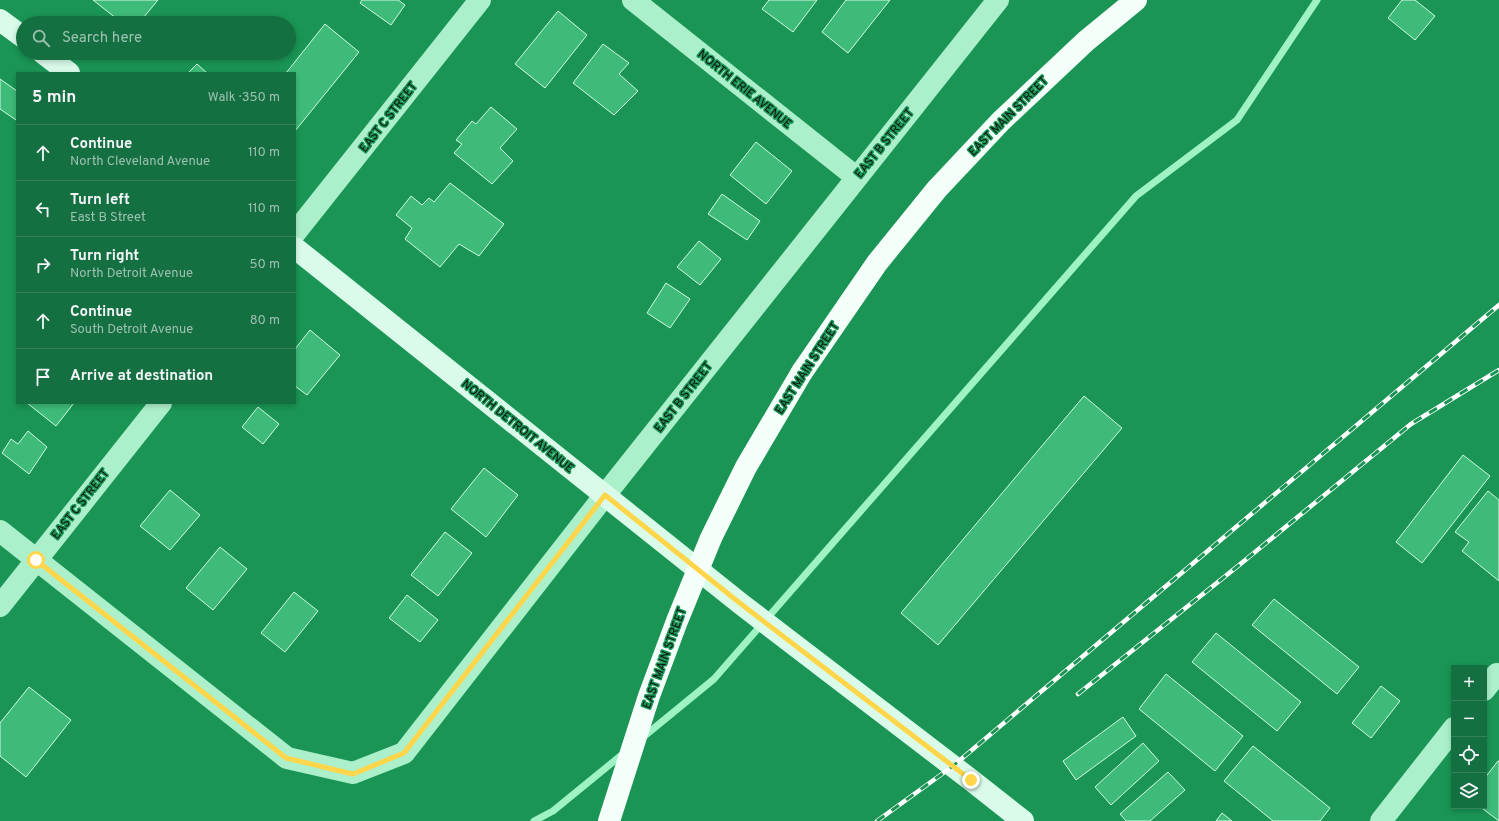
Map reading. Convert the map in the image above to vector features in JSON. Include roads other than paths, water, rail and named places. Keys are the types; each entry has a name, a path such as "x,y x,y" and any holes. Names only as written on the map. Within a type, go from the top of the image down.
{"main road":[{"name":"EAST MAIN STREET","path":"609,821 649,696 677,621 711,538 746,467 802,372 877,263 937,189 1001,121 1086,41 1136,0"}],"street":[{"name":"EAST C STREET","path":"296,232 480,0"},
{"name":"NORTH ERIE AVENUE","path":"633,0 856,177"},
{"name":"EAST B STREET","path":"36,560 286,758 353,774 404,753 605,495 998,0"},
{"path":"0,20 16,32"},
{"path":"52,60 68,72"},
{"name":"NORTH DETROIT AVENUE","path":"296,249 741,604 1023,821"},
{"name":"EAST C STREET","path":"0,606 160,404"},
{"path":"0,531 36,560"},
{"path":"1381,821 1451,732"}],"waterway":[{"path":"642,738 714,679 1136,196 1237,120 1317,0"},
{"path":"534,821 553,811 624,753"}],"railway":[{"path":"877,821 953,766 1499,305"},
{"path":"1078,694 1238,566 1411,424 1499,370"}]}
